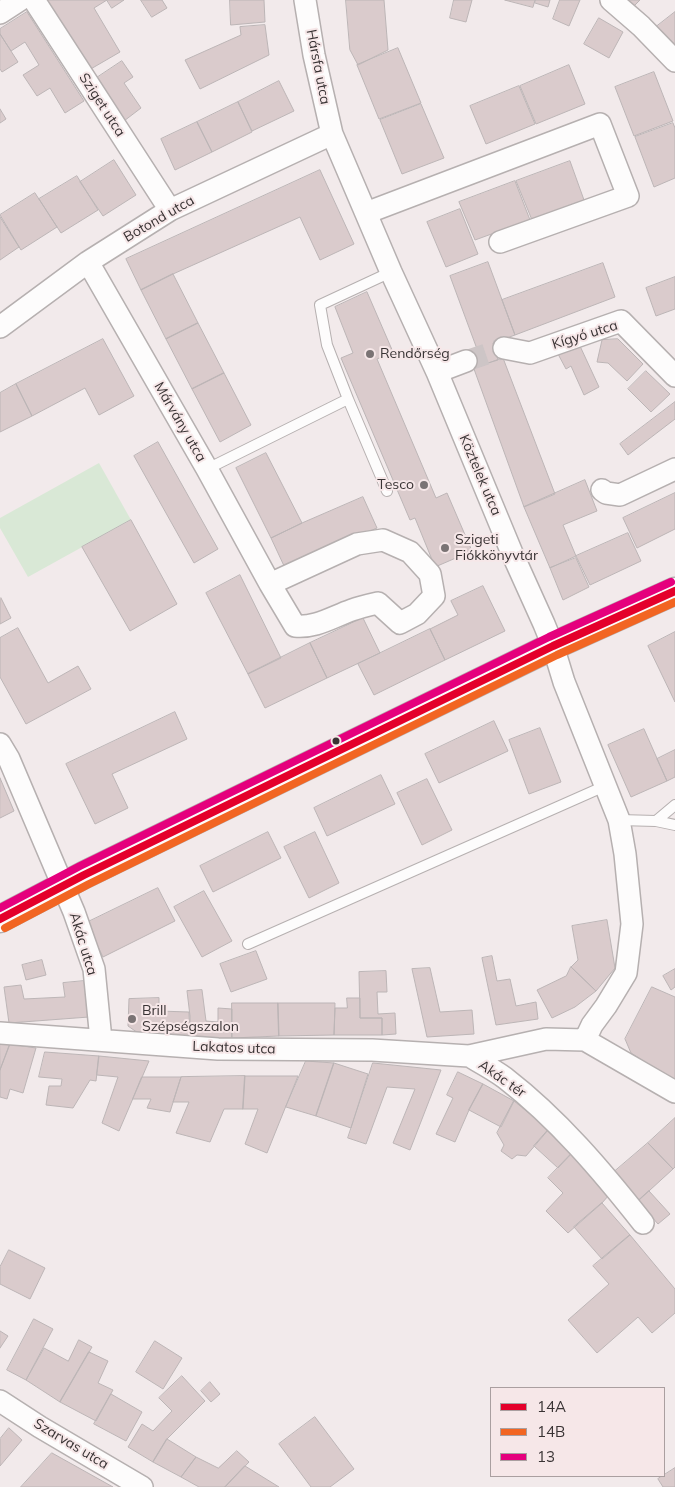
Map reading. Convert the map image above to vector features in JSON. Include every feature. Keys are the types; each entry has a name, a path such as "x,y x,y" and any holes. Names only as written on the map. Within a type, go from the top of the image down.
{"street":[{"path":"0,13 20,0"},
{"name":"Sziget utca","path":"34,0 170,210"},
{"name":"Hársfa utca","path":"305,0 314,55 332,134"},
{"path":"611,0 641,26 675,61"},
{"path":"366,213 600,124 628,196 500,242"},
{"name":"Botond utca","path":"0,327 88,262 170,210 332,134"},
{"name":"Köztelek utca","path":"332,134 391,272 437,372 553,646 564,682 619,820 625,854 632,924 626,973 592,1025 585,1040"},
{"name":"Márvány utca","path":"88,262 207,469 270,584 296,626 306,627 326,622 351,611 378,603 400,623 417,614 434,596 430,574 410,552 383,540 357,544 270,584"},
{"name":"Kígyó utca","path":"504,348 530,353 621,321 675,376"},
{"path":"437,372 466,361"},
{"path":"602,490 606,493 620,495 675,469"},
{"path":"0,919 63,885 553,646 675,591"},
{"name":"Akác utca","path":"0,744 9,759 63,885 94,969 101,1040"},
{"name":"Lakatos utca","path":"0,1033 218,1049 372,1050 469,1056"},
{"name":"Akác tér","path":"469,1056 546,1040 585,1040"},
{"path":"585,1040 675,1092"},
{"name":"Akác tér","path":"469,1056 503,1077 540,1107 602,1171 643,1223"},
{"name":"Szarvas utca","path":"0,1401 40,1427 142,1487"}],"lane":[{"path":"387,491 326,345 320,305 391,272"},
{"path":"207,469 348,399"},
{"path":"248,944 605,786"},
{"path":"656,821 675,805"},
{"path":"619,820 656,821 675,825"}],"green space":[{"path":"99,463 131,520 28,577 0,528 0,518"}],"building":[{"path":"48,0 107,0 94,8 120,52 89,70"},
{"path":"107,0 124,0 112,8"},
{"path":"141,0 162,0 167,8 152,17"},
{"path":"230,0 264,0 265,22 231,25"},
{"path":"346,0 384,0 388,50 358,65 350,50"},
{"path":"454,0 472,0 466,22 450,18"},
{"path":"505,0 535,0 533,7"},
{"path":"536,0 550,0 548,7 535,3"},
{"path":"560,0 580,0 569,26 553,19"},
{"path":"626,0 640,0 633,7"},
{"path":"27,12 84,101 65,113 50,88 37,96 23,75 39,65 25,42 11,51 0,34 0,29"},
{"path":"675,12 675,50 656,27"},
{"path":"599,18 623,32 609,58 584,44"},
{"path":"265,25 269,55 200,89 185,60 241,35 240,27"},
{"path":"0,34 18,62 2,72 0,69"},
{"path":"398,48 421,103 379,119 357,65"},
{"path":"122,61 133,77 124,83 141,108 124,121 95,79"},
{"path":"569,65 585,104 536,124 520,86"},
{"path":"654,72 673,121 634,136 615,87"},
{"path":"279,81 294,111 252,131 238,102"},
{"path":"519,86 535,124 486,144 470,106"},
{"path":"238,102 252,132 212,152 197,122"},
{"path":"421,104 444,158 402,174 380,120"},
{"path":"0,109 6,119 0,123"},
{"path":"197,122 212,152 175,170 161,139"},
{"path":"673,123 675,128 675,178 654,187 635,137"},
{"path":"114,160 136,195 103,216 80,182"},
{"path":"570,161 584,200 532,220 516,181"},
{"path":"320,170 354,244 320,260 300,217 141,290 126,259"},
{"path":"77,176 98,210 61,233 39,199"},
{"path":"515,181 530,220 475,240 459,202"},
{"path":"35,193 57,227 21,250 0,215"},
{"path":"460,209 478,254 446,267 427,222"},
{"path":"0,217 19,247 0,260"},
{"path":"488,262 515,335 493,343 498,360 488,363 481,348 477,349 450,276"},
{"path":"603,263 615,297 515,335 502,300"},
{"path":"173,274 198,323 166,339 141,290"},
{"path":"675,277 675,309 656,316 646,288"},
{"path":"367,292 393,352 377,359 436,498 447,493 472,551 435,567 415,518 410,520 341,358 353,353 335,307"},
{"path":"198,323 224,373 192,389 166,339"},
{"path":"103,339 134,396 99,415 85,388 32,416 16,384"},
{"path":"618,339 643,364 627,381 608,363 597,362 602,340"},
{"path":"580,346 599,387 584,395 571,366 566,369 558,354"},
{"path":"503,358 555,494 524,507 474,369"},
{"path":"646,371 670,394 651,412 628,389"},
{"path":"224,373 251,425 220,442 192,389"},
{"path":"16,384 32,416 0,432 0,393"},
{"path":"675,402 675,419 628,455 620,444"},
{"path":"158,442 218,549 194,563 134,456"},
{"path":"266,453 302,523 271,538 236,468"},
{"path":"585,480 597,511 563,525 576,556 550,568 524,507"},
{"path":"675,493 675,529 637,548 623,518"},
{"path":"363,497 377,528 285,568 271,538"},
{"path":"131,520 177,604 130,631 82,547"},
{"path":"628,533 641,561 590,585 576,556"},
{"path":"576,558 589,587 563,600 550,568"},
{"path":"240,575 281,658 248,674 206,593"},
{"path":"483,586 505,631 445,660 430,629 458,615 451,601"},
{"path":"0,599 11,618 0,624"},
{"path":"363,618 380,653 327,678 310,643"},
{"path":"18,628 48,683 78,666 91,689 26,724 0,677 0,638"},
{"path":"430,629 445,660 374,695 358,664"},
{"path":"675,632 675,702 648,646"},
{"path":"310,643 327,678 265,708 248,674"},
{"path":"175,712 187,739 112,774 128,808 95,824 66,764"},
{"path":"494,721 508,751 439,783 425,754"},
{"path":"540,728 561,782 529,794 509,740"},
{"path":"644,729 667,781 631,797 608,745"},
{"path":"675,750 675,777 667,781 657,759"},
{"path":"381,775 395,804 327,836 314,808"},
{"path":"0,778 14,811 0,818"},
{"path":"427,779 452,830 422,845 397,793"},
{"path":"268,832 281,858 213,892 200,866"},
{"path":"315,832 339,883 309,898 284,847"},
{"path":"158,888 175,921 103,957 86,923"},
{"path":"204,891 232,941 202,957 174,907"},
{"path":"607,920 615,968 596,991 571,967 578,960 572,926"},
{"path":"256,951 267,979 231,992 220,964"},
{"path":"492,956 497,981 510,979 516,1006 536,1002 538,1019 496,1025 482,958"},
{"path":"42,960 46,975 26,980 22,965"},
{"path":"571,967 596,991 575,1007 552,1018 537,990 566,976"},
{"path":"430,968 440,1012 472,1010 474,1034 427,1037 412,969"},
{"path":"675,969 675,987 671,990 663,976"},
{"path":"386,971 387,992 377,992 378,1014 395,1013 396,1034 382,1035 382,1018 360,1018 359,972"},
{"path":"84,981 89,1017 9,1023 4,987 21,985 24,999 65,997 63,983"},
{"path":"652,987 675,997 675,1082 631,1053 625,1039"},
{"path":"202,990 206,1021 218,1022 218,1008 232,1009 232,1038 190,1039 187,991"},
{"path":"159,998 159,1011 189,1012 190,1039 138,1033 128,1026 129,999"},
{"path":"347,998 360,998 360,1018 382,1018 382,1035 334,1035 335,1008 347,1008"},
{"path":"232,1003 278,1003 279,1036 232,1038"},
{"path":"278,1003 335,1003 334,1035 279,1036"},
{"path":"0,1042 10,1044 0,1070"},
{"path":"10,1044 36,1048 23,1093 10,1089 7,1099 0,1097 0,1070"},
{"path":"45,1052 99,1056 96,1081 90,1080 73,1108 46,1105 49,1086 61,1086 62,1079 39,1077"},
{"path":"99,1056 149,1061 119,1131 102,1123 118,1077 97,1075"},
{"path":"306,1061 334,1063 316,1116 286,1107"},
{"path":"334,1063 368,1074 351,1128 316,1116"},
{"path":"373,1063 441,1070 410,1150 393,1143 415,1089 387,1087 366,1144 348,1138"},
{"path":"458,1072 483,1084 455,1142 436,1134 453,1098 447,1095"},
{"path":"245,1076 243,1109 224,1109 210,1142 176,1133 189,1102 173,1102 181,1077"},
{"path":"245,1076 298,1076 267,1153 245,1144 258,1109 243,1109"},
{"path":"142,1077 181,1077 170,1112 147,1108 151,1099 133,1099"},
{"path":"483,1084 514,1101 501,1127 469,1110"},
{"path":"514,1101 549,1129 526,1156 517,1155 512,1159 501,1151 504,1145 497,1133"},
{"path":"675,1118 675,1167 673,1169 648,1143"},
{"path":"549,1129 574,1151 558,1168 534,1146"},
{"path":"648,1143 673,1169 638,1201 614,1172"},
{"path":"574,1151 609,1195 568,1233 546,1211 563,1193 548,1178"},
{"path":"649,1191 670,1214 658,1224 638,1201"},
{"path":"602,1203 630,1235 602,1259 574,1227"},
{"path":"630,1235 675,1289 675,1313 652,1333 638,1317 597,1353 568,1320 609,1284 593,1266"},
{"path":"9,1250 45,1268 30,1299 0,1284 0,1267"},
{"path":"34,1319 53,1329 26,1380 7,1370"},
{"path":"0,1331 8,1336 0,1348"},
{"path":"79,1340 92,1347 60,1402 26,1380 44,1348 68,1361"},
{"path":"155,1341 182,1358 163,1389 136,1372"},
{"path":"89,1352 108,1361 98,1383 113,1390 96,1421 60,1402"},
{"path":"182,1376 205,1401 167,1439 153,1462 128,1447 142,1424 153,1431 172,1411 159,1398"},
{"path":"210,1382 220,1394 211,1402 201,1391"},
{"path":"111,1394 142,1412 126,1441 94,1424"},
{"path":"315,1417 354,1469 330,1487 311,1487 279,1444"},
{"path":"9,1428 22,1440 0,1466 0,1439"},
{"path":"167,1439 196,1457 181,1477 153,1462"},
{"path":"237,1451 249,1462 225,1487 199,1487 181,1477 196,1457 218,1468"},
{"path":"52,1453 113,1487 21,1487"},
{"path":"245,1466 279,1487 225,1487"},
{"path":"675,1468 675,1487 663,1487 658,1479 665,1477 665,1474"}],"tunnel":[{"path":"466,361 504,348"}],"transit line":[{"name":"13","path":"0,908 80,866 549,637 671,582"},
{"name":"14A","path":"0,919 84,875 553,646 675,591"},
{"name":"14B","path":"5,928 89,884 557,655 675,602"}],"place":[{"name":"Rendőrség","path":"370,354"},
{"name":"Tesco","path":"424,485"},
{"name":"Szigeti Fiókkönyvtár","path":"445,548"},
{"name":"Brill Szépségszalon","path":"132,1019"}]}
